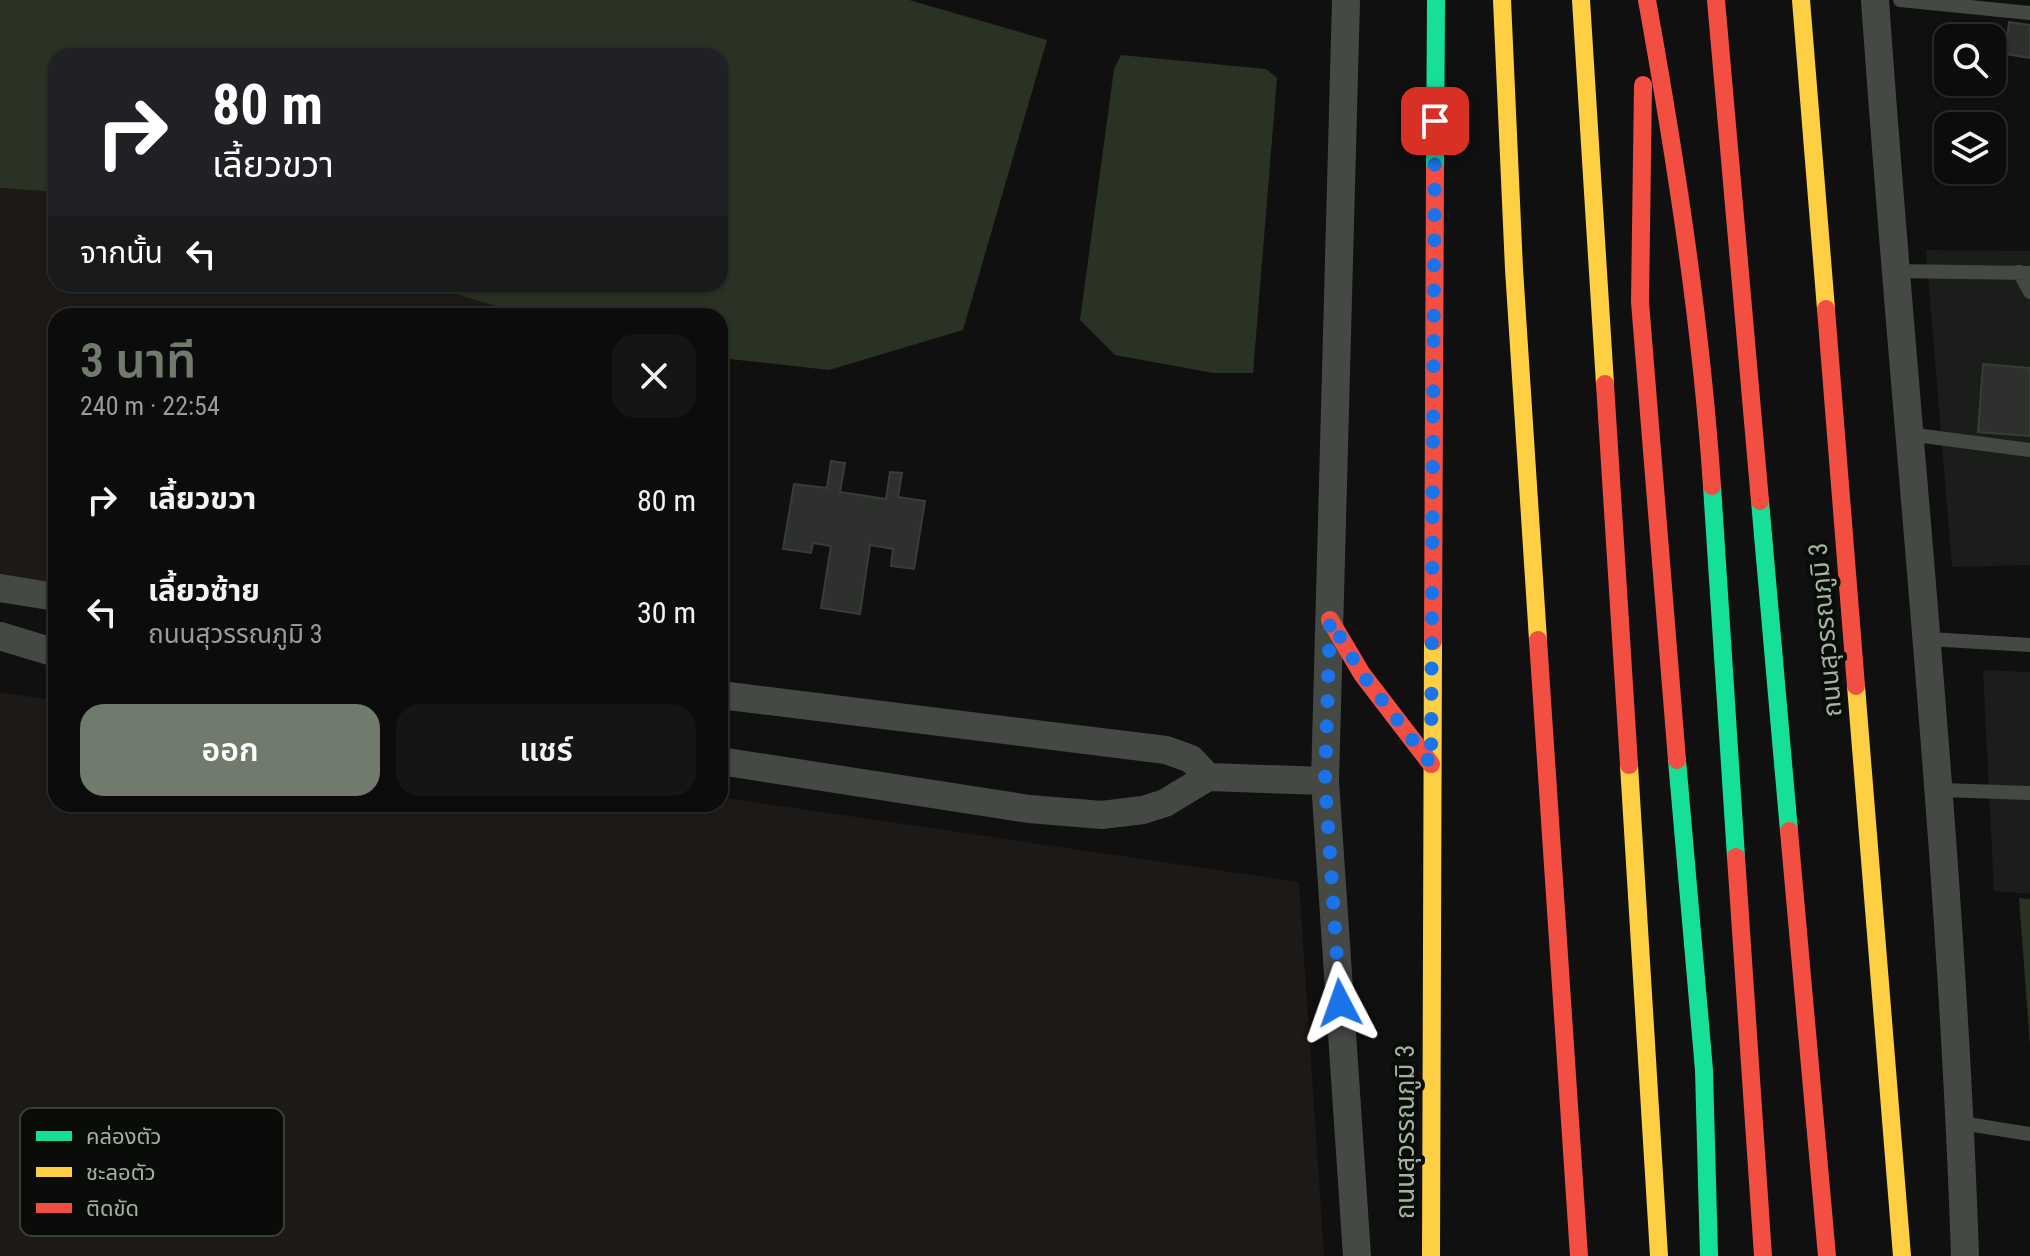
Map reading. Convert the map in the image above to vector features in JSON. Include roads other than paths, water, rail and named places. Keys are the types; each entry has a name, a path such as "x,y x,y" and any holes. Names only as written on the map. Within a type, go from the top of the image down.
{"main road":[{"name":"ถนนสุวรรณภูมิ 3","path":"1431,1256 1436,0"},
{"path":"1502,0 1514,269 1579,1256"},
{"path":"1581,0 1659,1256"},
{"path":"1646,0 1640,205 1643,357 1704,1070 1709,1256"},
{"path":"1646,0 1674,151 1703,357 1763,1256"},
{"path":"1716,0 1827,1250"},
{"name":"ถนนสุวรรณภูมิ 3","path":"1801,0 1902,1256"},
{"path":"1330,620 1362,674 1431,764"}],"street":[{"path":"1346,0 1325,781 1357,1256"},
{"path":"1875,0 1894,271 1941,790 1961,1123 1965,1256"},
{"path":"0,588 48,596"},
{"path":"0,636 48,651"},
{"path":"728,696 1166,750 1191,759 1208,777"},
{"path":"728,762 1029,809 1102,815 1165,803 1208,777 1325,781"}],"lane":[{"path":"1900,0 2030,13"},
{"path":"1894,271 2025,272 2030,292"},
{"path":"1908,434 2030,450"},
{"path":"1928,639 2030,645"},
{"path":"1941,790 2030,793"},
{"path":"1961,1123 2030,1134"}]}
